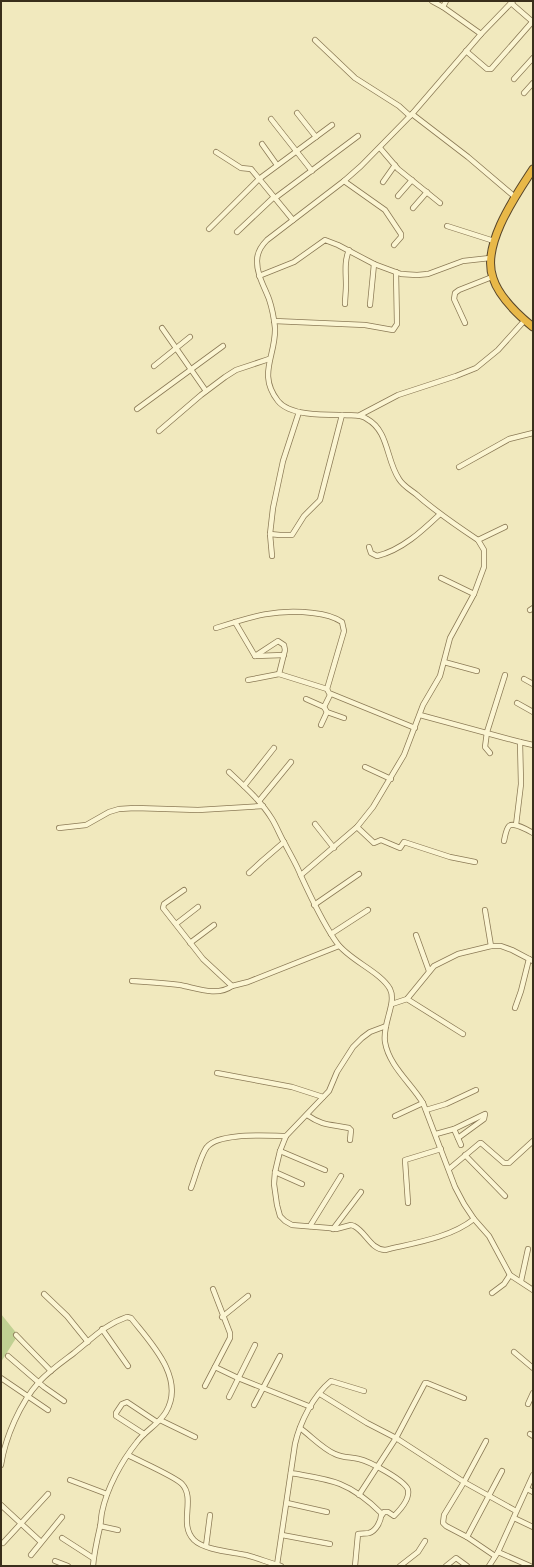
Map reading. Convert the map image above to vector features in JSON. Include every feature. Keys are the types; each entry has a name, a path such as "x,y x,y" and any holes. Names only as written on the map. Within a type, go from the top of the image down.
{"highway":[{"path":"533,169 515,197 494,241 490,258 492,277 496,286 505,299 533,327"}],"street":[{"path":"432,1 443,7 480,34"},
{"path":"443,7 446,1"},
{"path":"466,51 487,70 491,69 533,22 512,2 480,34 411,115 380,148 344,182 267,240 259,250 257,261 259,276 270,302 274,321 274,341 269,359 267,376 272,390 280,403 289,409 310,414 342,416 360,415 398,395 476,368 498,350 525,320"},
{"path":"315,40 354,78 399,106 468,157 515,197"},
{"path":"514,79 533,58"},
{"path":"524,93 533,83"},
{"path":"297,113 316,137"},
{"path":"271,119 312,171"},
{"path":"209,229 259,179 332,125"},
{"path":"237,232 274,198 358,136"},
{"path":"262,144 278,165"},
{"path":"380,148 395,165 440,203"},
{"path":"216,152 241,168 251,169 293,220"},
{"path":"382,182 395,165"},
{"path":"398,196 412,180"},
{"path":"344,182 382,208 390,216 401,234 401,237 394,245"},
{"path":"413,208 426,192"},
{"path":"447,226 494,241"},
{"path":"259,276 294,262 325,240 349,250 374,264 396,272 423,275 463,261 490,258"},
{"path":"344,304 346,284 345,264 346,256 349,250"},
{"path":"370,305 374,264"},
{"path":"274,321 365,325 393,330 397,324 396,272"},
{"path":"464,323 454,299 455,293 492,277"},
{"path":"162,328 206,391"},
{"path":"154,366 190,337"},
{"path":"137,409 223,346"},
{"path":"159,430 206,391 236,370 269,359"},
{"path":"272,556 270,534 273,508 283,461 299,412"},
{"path":"301,876 357,827 373,807 391,780 404,755 423,705 440,676 450,638 474,594 484,567 484,550 478,540 440,514 399,480 380,430 360,415"},
{"path":"270,534 292,534 304,516 320,500 342,416"},
{"path":"459,467 509,439 533,433"},
{"path":"369,547 371,553 377,556 387,552 413,539 440,514"},
{"path":"478,540 505,527"},
{"path":"442,578 474,594"},
{"path":"216,628 265,613 285,611 320,614 336,618 342,622 344,631 327,689 330,695 415,728"},
{"path":"235,622 255,656"},
{"path":"255,656 278,641 284,645 285,650 279,674"},
{"path":"255,656 284,655"},
{"path":"444,662 477,671"},
{"path":"248,680 279,674 327,689"},
{"path":"490,753 485,747 487,732 505,675"},
{"path":"524,679 533,684"},
{"path":"324,707 330,695"},
{"path":"306,699 324,707 327,712 344,718"},
{"path":"517,703 533,712"},
{"path":"321,724 327,712"},
{"path":"420,715 533,745"},
{"path":"516,824 521,784 520,742"},
{"path":"244,786 274,748"},
{"path":"259,801 290,762"},
{"path":"365,767 391,780"},
{"path":"229,772 259,801 273,820 314,905 339,946 387,985 391,992 392,1004 385,1034 387,1050 409,1085 416,1091 423,1103 455,1187 474,1219 489,1236 510,1275 533,1290"},
{"path":"59,828 86,826 109,812 119,809 142,808 198,810 263,806"},
{"path":"315,824 334,848"},
{"path":"504,841 510,825 516,824 533,833"},
{"path":"357,827 374,842 381,840 400,848 404,842 450,857 475,862"},
{"path":"250,873 284,842"},
{"path":"314,905 359,874"},
{"path":"184,890 163,906 163,908 203,959 232,986"},
{"path":"176,924 198,907"},
{"path":"331,934 368,910"},
{"path":"485,910 492,946"},
{"path":"190,942 214,925"},
{"path":"416,935 429,971"},
{"path":"132,981 180,985 209,991 222,990 248,982 339,946"},
{"path":"392,1004 407,999 429,971 439,963 458,954 492,946 505,947 531,960 515,1008"},
{"path":"407,999 463,1034"},
{"path":"386,1026 370,1032 353,1047 337,1072 328,1091 286,1136 280,1151 274,1184 280,1216 289,1224 333,1229 351,1225 354,1226 380,1250 443,1235 467,1225 474,1219"},
{"path":"217,1073 292,1087 323,1097"},
{"path":"426,1110 446,1104 476,1090"},
{"path":"395,1116 423,1103"},
{"path":"436,1134 454,1129 485,1114 484,1119 458,1138"},
{"path":"307,1115 324,1124 349,1128 351,1130 350,1140"},
{"path":"454,1129 461,1145"},
{"path":"191,1188 204,1151 208,1146 225,1138 239,1136 286,1136"},
{"path":"449,1170 481,1143 504,1163 509,1163 533,1141"},
{"path":"408,1203 405,1160 441,1149"},
{"path":"280,1151 325,1170"},
{"path":"465,1155 505,1196"},
{"path":"276,1172 302,1184"},
{"path":"310,1226 341,1176"},
{"path":"333,1229 361,1192"},
{"path":"521,1281 528,1249"},
{"path":"492,1293 504,1284 510,1275"},
{"path":"205,1386 230,1338 230,1333 222,1317 213,1289"},
{"path":"44,1294 67,1316 88,1342"},
{"path":"222,1317 248,1296"},
{"path":"1,1465 6,1443 27,1396 39,1382 102,1329 112,1322 127,1316 129,1317 151,1344 166,1367 171,1386 171,1399 167,1411 137,1442 112,1482 102,1513 93,1558 93,1566"},
{"path":"102,1329 128,1366"},
{"path":"16,1335 51,1371"},
{"path":"229,1397 255,1345"},
{"path":"514,1352 533,1368"},
{"path":"8,1356 44,1387 64,1401"},
{"path":"254,1405 280,1356"},
{"path":"215,1367 238,1378 311,1407"},
{"path":"1,1378 48,1410"},
{"path":"128,1455 182,1484 187,1493 186,1519 191,1535 197,1542 206,1546 246,1555 279,1565 295,1444 300,1428 311,1407 332,1381 364,1391"},
{"path":"359,1495 396,1438 426,1383 464,1398"},
{"path":"528,1404 533,1393"},
{"path":"320,1394 367,1423 396,1438 464,1482 516,1511"},
{"path":"144,1434 116,1416 116,1413 122,1404 127,1402 158,1421 195,1437"},
{"path":"300,1428 334,1454 360,1459 378,1467 407,1486 409,1491 407,1500 394,1516 388,1512 384,1512 378,1525 373,1530 367,1534 358,1534 355,1566"},
{"path":"486,1441 444,1515 443,1521 446,1526 497,1554 530,1566"},
{"path":"467,1537 502,1471"},
{"path":"291,1473 339,1483 359,1495 382,1515"},
{"path":"489,1566 497,1554 533,1475"},
{"path":"70,1480 107,1494"},
{"path":"527,1489 533,1492"},
{"path":"3,1543 48,1494"},
{"path":"287,1503 327,1512"},
{"path":"1,1505 41,1542"},
{"path":"206,1546 210,1515"},
{"path":"31,1555 62,1517"},
{"path":"514,1518 533,1527"},
{"path":"100,1526 118,1530"},
{"path":"282,1535 330,1544"},
{"path":"62,1538 93,1558"},
{"path":"400,1566 418,1552 425,1541"},
{"path":"446,1566 456,1558 467,1566"},
{"path":"55,1561 68,1566"}],"green space":[{"path":"1,1314 18,1335 1,1362"}]}
